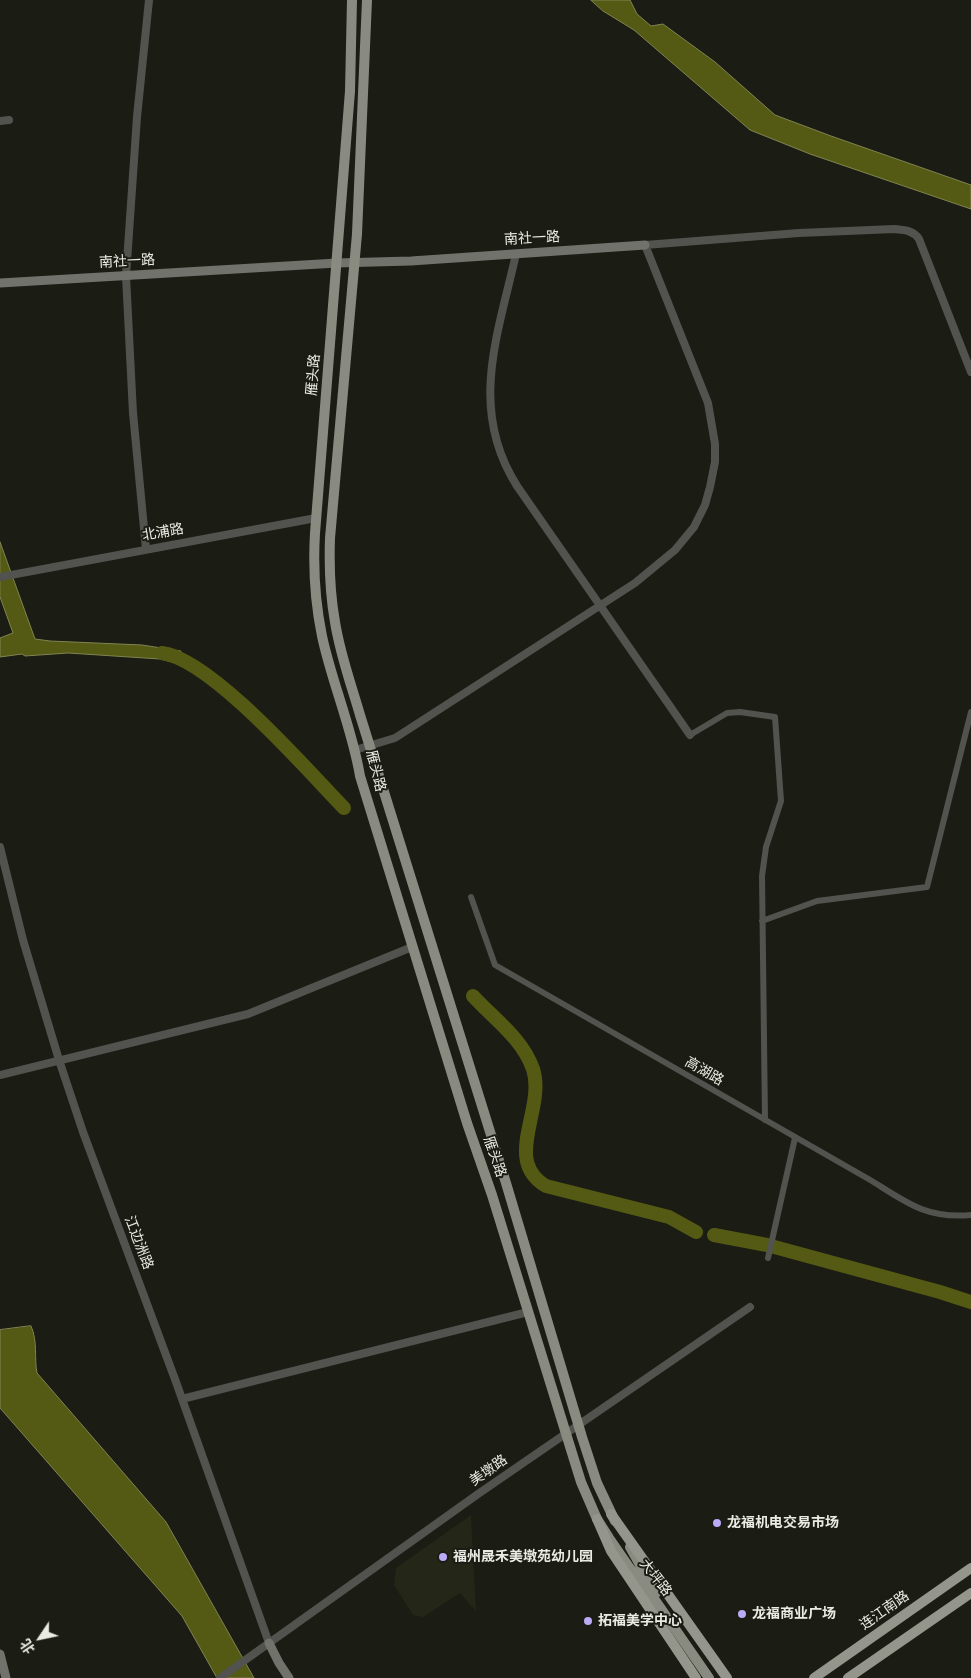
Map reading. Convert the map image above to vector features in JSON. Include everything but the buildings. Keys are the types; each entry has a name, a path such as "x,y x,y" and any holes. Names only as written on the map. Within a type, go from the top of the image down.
{"highway":[{"path":"611,1514 727,1678"},
{"path":"597,1519 611,1551 696,1678"},
{"name":"连江南路","path":"814,1678 971,1566"},
{"path":"848,1678 971,1593"}],"main road":[{"name":"雁头路","path":"352,0 350,91 316,518 314,567 320,623 328,662 356,750 360,776 412,947 467,1123 499,1217 565,1433 581,1482 597,1519"},
{"name":"雁头路","path":"367,0 363,118 354,263 332,510 331,595 338,637 369,746 509,1193 578,1424 597,1483 611,1514"},
{"name":"南社一路","path":"0,282 516,254 645,244"},
{"name":"大坪路","path":"611,1514 659,1598 714,1678"},
{"name":"大坪路","path":"597,1519 628,1567 655,1600 709,1678"},
{"path":"269,1643 289,1678"},
{"path":"0,1654 6,1678"}],"street":[{"path":"146,549 133,413 126,276 136,117 149,0"},
{"path":"0,120 9,120"},
{"name":"南社一路","path":"645,244 798,233 894,229 909,231 916,235 920,242 971,372"},
{"path":"356,750 395,738 601,606 653,570 688,535 704,505 714,471 715,444 708,403 645,244"},
{"path":"516,254 491,368 490,399 495,435 502,458 512,477 690,735 727,713 740,712 775,717 781,801 763,861 764,1120"},
{"name":"北浦路","path":"0,577 316,518"},
{"path":"762,921 817,901 927,887 971,712"},
{"name":"江边洲路","path":"0,847 23,940 83,1132 182,1399 269,1643"},
{"name":"高湖路","path":"471,897 495,965 917,1208 941,1214 971,1215"},
{"path":"0,1075 248,1014 412,947"},
{"path":"768,1258 795,1138"},
{"name":"美墩路","path":"220,1678 565,1433 750,1307"},
{"path":"182,1399 528,1312"}],"shaded area":[{"path":"591,0 630,0 637,14 651,26 663,24 715,62 775,115 971,185 971,209 810,154 750,130 634,30 603,11"},
{"path":"0,542 35,639 142,645 181,651 179,664 160,659 68,653 25,656 22,654 0,657 0,638 13,633 0,597"},
{"path":"31,1326 37,1373 166,1522 254,1678 217,1678 182,1616 0,1408 0,1330"},
{"name":"福州晟禾美墩苑幼儿园","path":"471,1515 476,1611 460,1593 423,1617 413,1615 394,1585 396,1568"}],"waterway":[{"path":"162,653 182,660 232,695 284,744 344,808"},
{"path":"473,996 515,1038 533,1069 535,1084 534,1100 526,1148 527,1162 533,1175 546,1186 669,1217 696,1232"},
{"path":"714,1235 767,1245 971,1302"}],"place":[{"name":"龙福机电交易市场","path":"717,1523"},
{"name":"福州晟禾美墩苑幼儿园","path":"443,1557"},
{"name":"龙福商业广场","path":"742,1614"},
{"name":"拓福美学中心","path":"588,1621"}]}
